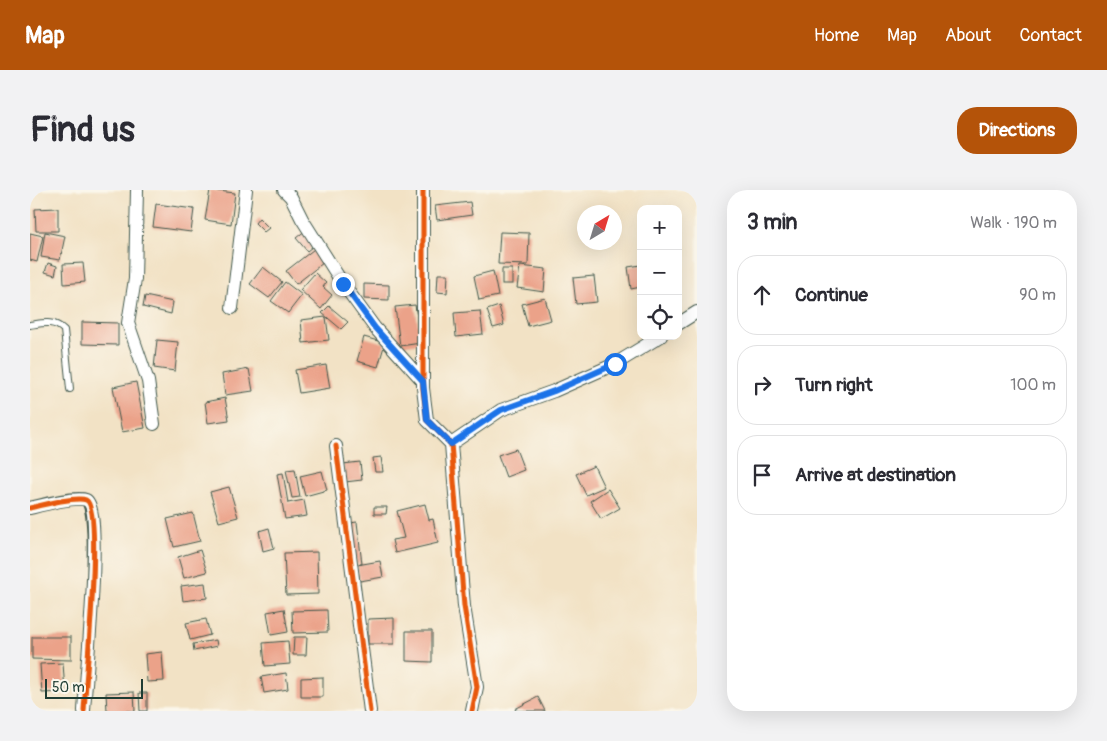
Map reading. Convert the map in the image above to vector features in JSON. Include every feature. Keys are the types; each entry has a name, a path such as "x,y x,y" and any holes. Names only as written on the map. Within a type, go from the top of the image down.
{"street":[{"path":"137,190 135,279 128,322 148,381 154,424"},
{"path":"232,308 246,190"},
{"path":"284,190 292,197 302,219 348,292 402,360 423,381"},
{"path":"423,190 423,381 427,420 451,444 464,606 477,687 472,711"},
{"path":"682,321 697,312"},
{"path":"451,444 501,410 554,391 615,364 654,340"},
{"path":"336,446 370,711"},
{"path":"30,508 77,499 86,500 92,504 94,514 94,569 84,711"}],"lane":[{"path":"30,325 58,324 64,330 70,389"}],"building":[{"path":"210,190 235,193 231,224 205,220"},
{"path":"470,202 472,215 437,220 435,206"},
{"path":"156,204 194,209 191,232 153,227"},
{"path":"58,208 58,231 36,231 35,209"},
{"path":"259,218 269,228 264,232 255,223"},
{"path":"306,230 317,243 307,251 296,238"},
{"path":"45,232 65,236 60,260 41,257"},
{"path":"500,232 529,233 528,265 498,264"},
{"path":"30,233 43,236 37,262 30,260"},
{"path":"318,246 328,259 296,284 286,271"},
{"path":"48,263 57,266 55,275 45,272"},
{"path":"83,263 85,282 64,284 63,264"},
{"path":"520,266 546,269 544,292 517,288"},
{"path":"637,266 637,288 631,289 628,267"},
{"path":"263,267 282,282 269,298 250,284"},
{"path":"502,269 512,269 512,284 502,284"},
{"path":"493,271 498,296 479,300 474,276"},
{"path":"315,273 326,283 323,287 332,295 321,309 300,290"},
{"path":"438,274 448,274 447,293 437,292"},
{"path":"594,276 597,302 576,304 573,278"},
{"path":"285,282 302,295 288,313 271,301"},
{"path":"364,284 389,285 389,300 364,299"},
{"path":"145,296 173,302 171,314 143,307"},
{"path":"545,298 551,320 528,326 522,304"},
{"path":"415,305 421,343 400,346 395,307"},
{"path":"329,306 348,322 341,329 322,313"},
{"path":"499,306 504,325 493,328 487,310"},
{"path":"480,311 483,334 456,337 454,313"},
{"path":"326,317 329,340 303,343 301,320"},
{"path":"82,322 118,323 118,345 82,344"},
{"path":"364,337 385,343 378,367 357,361"},
{"path":"157,340 178,342 175,371 154,368"},
{"path":"326,365 330,388 299,393 295,370"},
{"path":"249,369 253,391 225,395 222,374"},
{"path":"136,382 145,428 122,432 113,387"},
{"path":"225,398 229,420 208,423 205,402"},
{"path":"516,449 524,470 506,477 498,455"},
{"path":"381,457 383,472 375,472 373,458"},
{"path":"360,462 362,480 345,482 343,464"},
{"path":"594,466 604,487 586,495 576,474"},
{"path":"295,469 300,497 292,498 286,470"},
{"path":"322,471 327,490 305,496 300,476"},
{"path":"283,473 288,503 304,500 307,516 285,519 277,474"},
{"path":"229,487 238,517 219,522 210,492"},
{"path":"608,489 620,508 601,519 590,501"},
{"path":"425,504 429,520 433,519 438,543 395,553 392,540 404,538 397,511"},
{"path":"374,507 387,507 386,514 374,514"},
{"path":"193,513 200,541 174,547 167,519"},
{"path":"357,522 362,564 355,564 350,523"},
{"path":"269,528 274,548 263,551 259,531"},
{"path":"200,550 207,572 184,578 178,557"},
{"path":"317,552 318,594 286,595 284,553"},
{"path":"380,561 383,577 360,581 357,565"},
{"path":"205,583 207,598 183,601 181,586"},
{"path":"284,609 288,632 271,635 267,612"},
{"path":"327,610 328,632 293,633 292,611"},
{"path":"394,618 394,644 368,644 368,619"},
{"path":"206,619 210,635 190,640 186,623"},
{"path":"406,631 432,631 432,662 406,661"},
{"path":"32,637 71,637 71,660 32,659"},
{"path":"294,637 307,637 306,655 293,655"},
{"path":"216,640 217,646 194,651 193,644"},
{"path":"288,641 290,664 265,666 263,643"},
{"path":"162,652 164,681 147,682 145,654"},
{"path":"63,663 65,692 42,693 40,664"},
{"path":"286,673 288,689 264,693 261,677"},
{"path":"323,677 323,697 301,697 301,678"},
{"path":"134,692 135,711 107,711 106,693"},
{"path":"139,693 147,693 147,711 140,711"},
{"path":"538,697 545,711 516,711 515,709"}],"cycle path":[{"path":"423,190 423,388 427,420 451,444 464,606 477,687 472,711"},
{"path":"336,446 370,711"},
{"path":"30,508 59,501 81,499 86,500 91,510 94,563 84,711"}],"route":[{"path":"343,284 375,328 423,381 427,420 451,444 501,410 554,391 615,364"}]}
